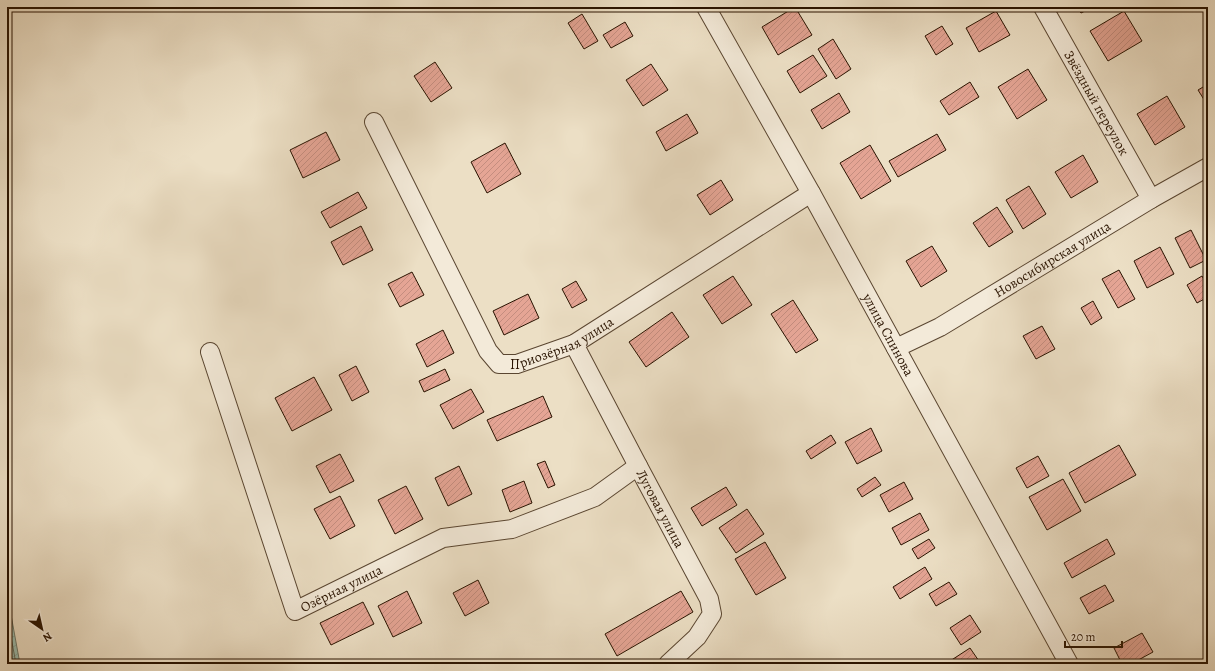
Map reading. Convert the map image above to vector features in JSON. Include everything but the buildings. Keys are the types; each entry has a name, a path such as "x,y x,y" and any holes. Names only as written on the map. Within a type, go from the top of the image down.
{"street":[{"name":"улица Спинова","path":"706,7 811,193 1070,664"},
{"name":"Звёздный переулок","path":"1043,7 1151,198"},
{"name":"Приозёрная улица","path":"374,122 488,351 499,364 517,364 574,344 811,193"},
{"name":"Новосибирская улица","path":"896,348 940,327 1151,198 1208,167"},
{"name":"Луговая улица","path":"574,344 710,599 712,614 697,637 668,664"},
{"name":"Озёрная улица","path":"210,352 296,611 443,538 512,529 595,497 638,466"}],"water":[{"path":"7,593 20,664 7,664"}]}
